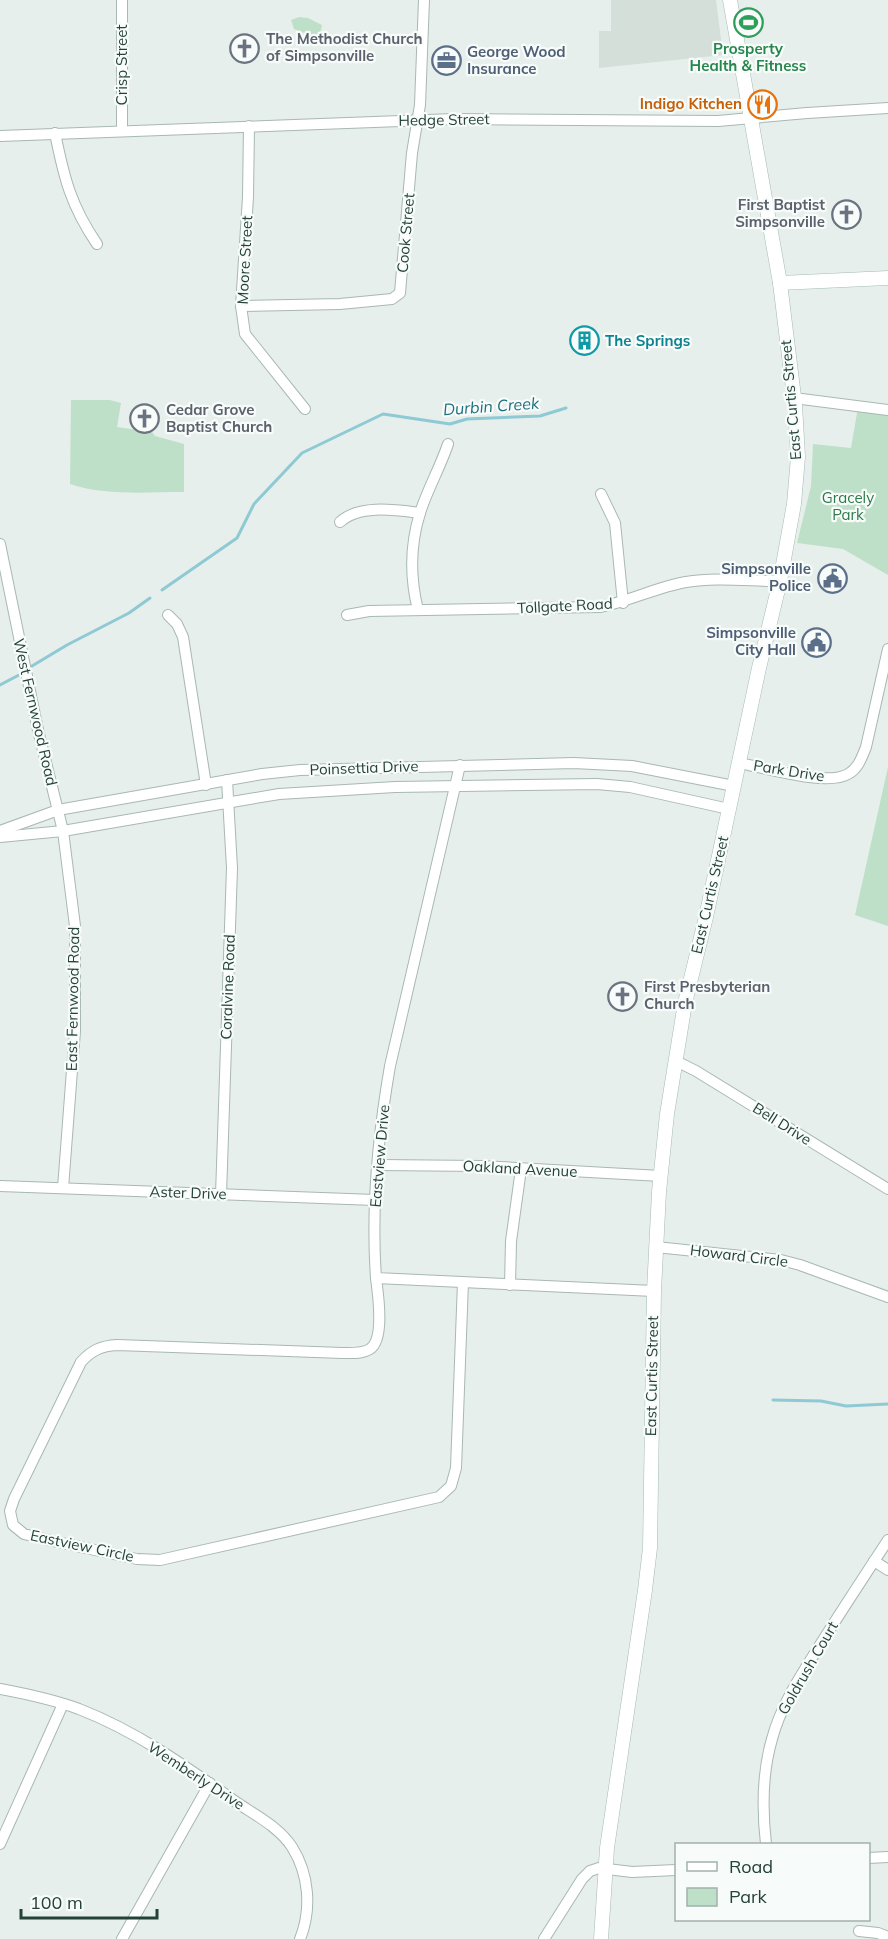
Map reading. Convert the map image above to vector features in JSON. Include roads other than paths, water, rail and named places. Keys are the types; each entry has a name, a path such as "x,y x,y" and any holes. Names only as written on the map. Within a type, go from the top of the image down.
{"main road":[{"name":"East Curtis Street","path":"601,1939 617,1771 650,1548 654,1291 667,1114 685,1003 780,581 796,483 798,443 780,283 730,0"},
{"path":"780,283 888,278"}],"street":[{"name":"Crisp Street","path":"122,0 122,131"},
{"path":"417,120 420,105 424,0"},
{"name":"Hedge Street","path":"0,136 417,120 718,121 888,108"},
{"name":"Cook Street","path":"241,306 340,304 392,299 398,296 401,290 412,153 417,120"},
{"name":"Moore Street","path":"249,126 248,197 241,306 245,334 305,410"},
{"path":"55,133 63,174 75,208 97,244"},
{"path":"794,398 888,410"},
{"path":"418,610 412,585 412,550 420,513 448,444"},
{"path":"601,494 615,523 623,603"},
{"path":"340,522 347,515 359,511 420,513"},
{"name":"West Fernwood Road","path":"0,544 38,730 58,810"},
{"name":"Tollgate Road","path":"347,615 369,610 600,607 623,603 673,585 689,582 780,581"},
{"path":"168,615 177,624 183,637 206,784"},
{"name":"Park Drive","path":"739,763 804,777 835,778 849,774 860,762 866,747 888,649"},
{"name":"Poinsettia Drive","path":"0,831 58,810 227,780 300,770 460,765 609,764 632,766 734,786"},
{"name":"Eastview Drive","path":"376,1278 375,1200 384,1100 460,765"},
{"name":"Coralvine Road","path":"221,1195 232,868 227,780"},
{"name":"Poinsettia Drive","path":"0,837 63,831 279,794 341,789 597,784 619,786 729,809"},
{"name":"East Fernwood Road","path":"58,810 71,892 75,946 75,1030 63,1188"},
{"name":"Bell Drive","path":"675,1061 696,1071 888,1189"},
{"name":"Oakland Avenue","path":"378,1165 521,1168 661,1176"},
{"path":"510,1285 511,1241 521,1168"},
{"name":"Aster Drive","path":"0,1186 375,1200"},
{"name":"Howard Circle","path":"656,1247 781,1260 888,1297"},
{"path":"376,1278 654,1291"},
{"name":"Eastview Circle","path":"376,1278 379,1310 377,1339 373,1346 363,1352 117,1345 101,1347 91,1352 81,1362 14,1499 10,1511 13,1525 24,1534 48,1540 136,1558 160,1560 439,1497 451,1486 456,1468 463,1282"},
{"name":"Goldrush Court","path":"766,1843 765,1782 768,1756 777,1723 799,1678 888,1540"},
{"path":"874,1561 888,1570"},
{"name":"Wemberly Drive","path":"0,1689 63,1704 125,1730 210,1783 276,1829 292,1847 303,1871 308,1898 306,1923 300,1939"},
{"path":"0,1844 63,1704"},
{"path":"122,1939 210,1783"},
{"path":"870,1858 888,1857"},
{"path":"544,1939 582,1879 590,1872 599,1868 632,1872 675,1870"},
{"path":"859,1931 878,1933 888,1937"}],"waterway":[{"name":"Durbin Creek","path":"162,590 237,538 254,504 302,453 383,414 450,424 467,419 540,416 566,408"},
{"name":"Durbin Creek","path":"32,666 129,613 150,598"},
{"name":"Durbin Creek","path":"0,685 19,675"},
{"path":"773,1400 821,1401 846,1406 888,1404"}],"place":[{"name":"Prosperty Health & Fitness","path":"748,22"},
{"name":"The Methodist Church of Simpsonville","path":"245,48"},
{"name":"George Wood Insurance","path":"446,61"},
{"name":"Indigo Kitchen","path":"763,104"},
{"name":"First Baptist Simpsonville","path":"846,214"},
{"name":"The Springs","path":"584,341"},
{"name":"Cedar Grove Baptist Church","path":"145,419"},
{"name":"Simpsonville Police","path":"832,578"},
{"name":"Simpsonville City Hall","path":"817,642"},
{"name":"First Presbyterian Church","path":"623,996"}],"park label":[{"name":"Gracely Park","path":"848,506"}]}
